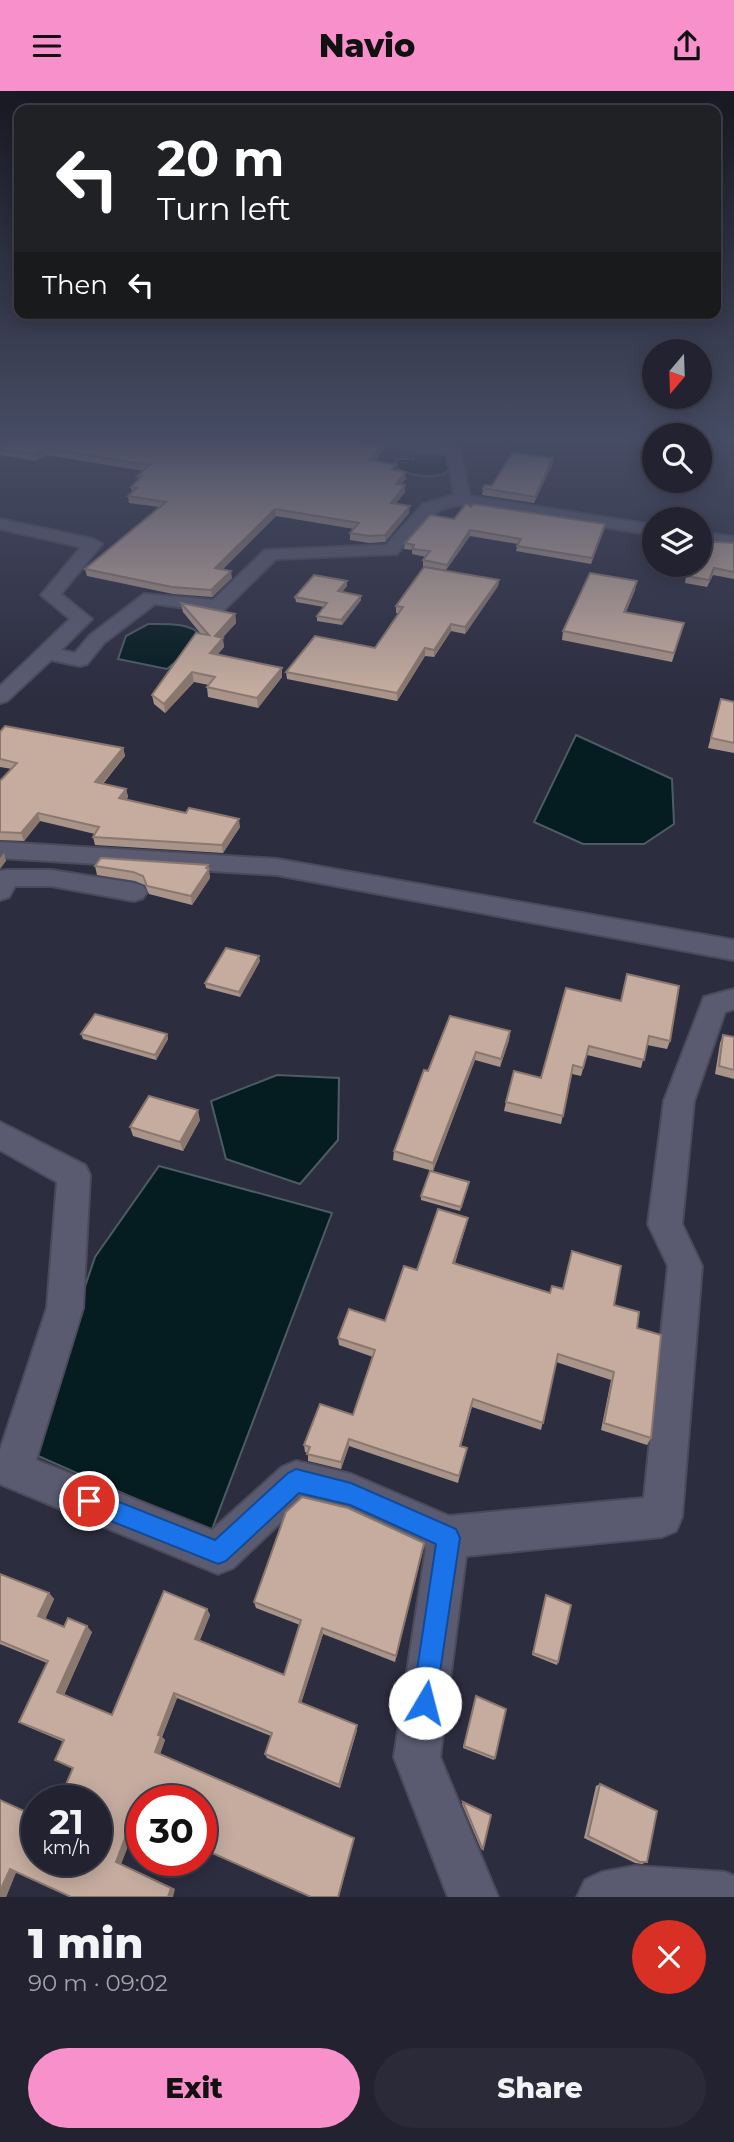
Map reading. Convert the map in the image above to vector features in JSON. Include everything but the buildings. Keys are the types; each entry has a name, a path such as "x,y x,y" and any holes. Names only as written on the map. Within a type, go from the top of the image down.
{"street":[{"path":"0,697 82,619 50,595 93,544 1,524"},
{"path":"46,653 80,660 97,639 151,599 218,606 254,574 271,554 391,550 414,524"},
{"path":"616,524 642,528"},
{"path":"712,539 734,542"},
{"path":"0,850 277,867 734,950"},
{"path":"0,891 7,878 51,878 134,892"},
{"path":"0,1135 74,1175 65,1308 6,1474 218,1553 296,1481 351,1494 448,1538 662,1517 685,1266 664,1224 679,1101 715,1004 734,999"},
{"path":"448,1538 417,1758 473,1897"},
{"path":"602,1897 635,1891 725,1897"}],"shaded area":[{"path":"148,624 183,626 200,635 192,648 167,669 118,659 126,636"},
{"path":"576,735 672,779 674,824 644,844 583,844 534,822"},
{"path":"277,1075 339,1078 338,1140 300,1184 226,1159 211,1101"},
{"path":"159,1166 332,1213 211,1532 29,1452 95,1257"}],"route":[{"path":"89,1501 218,1553 296,1481 351,1494 448,1538 425,1703"}]}
